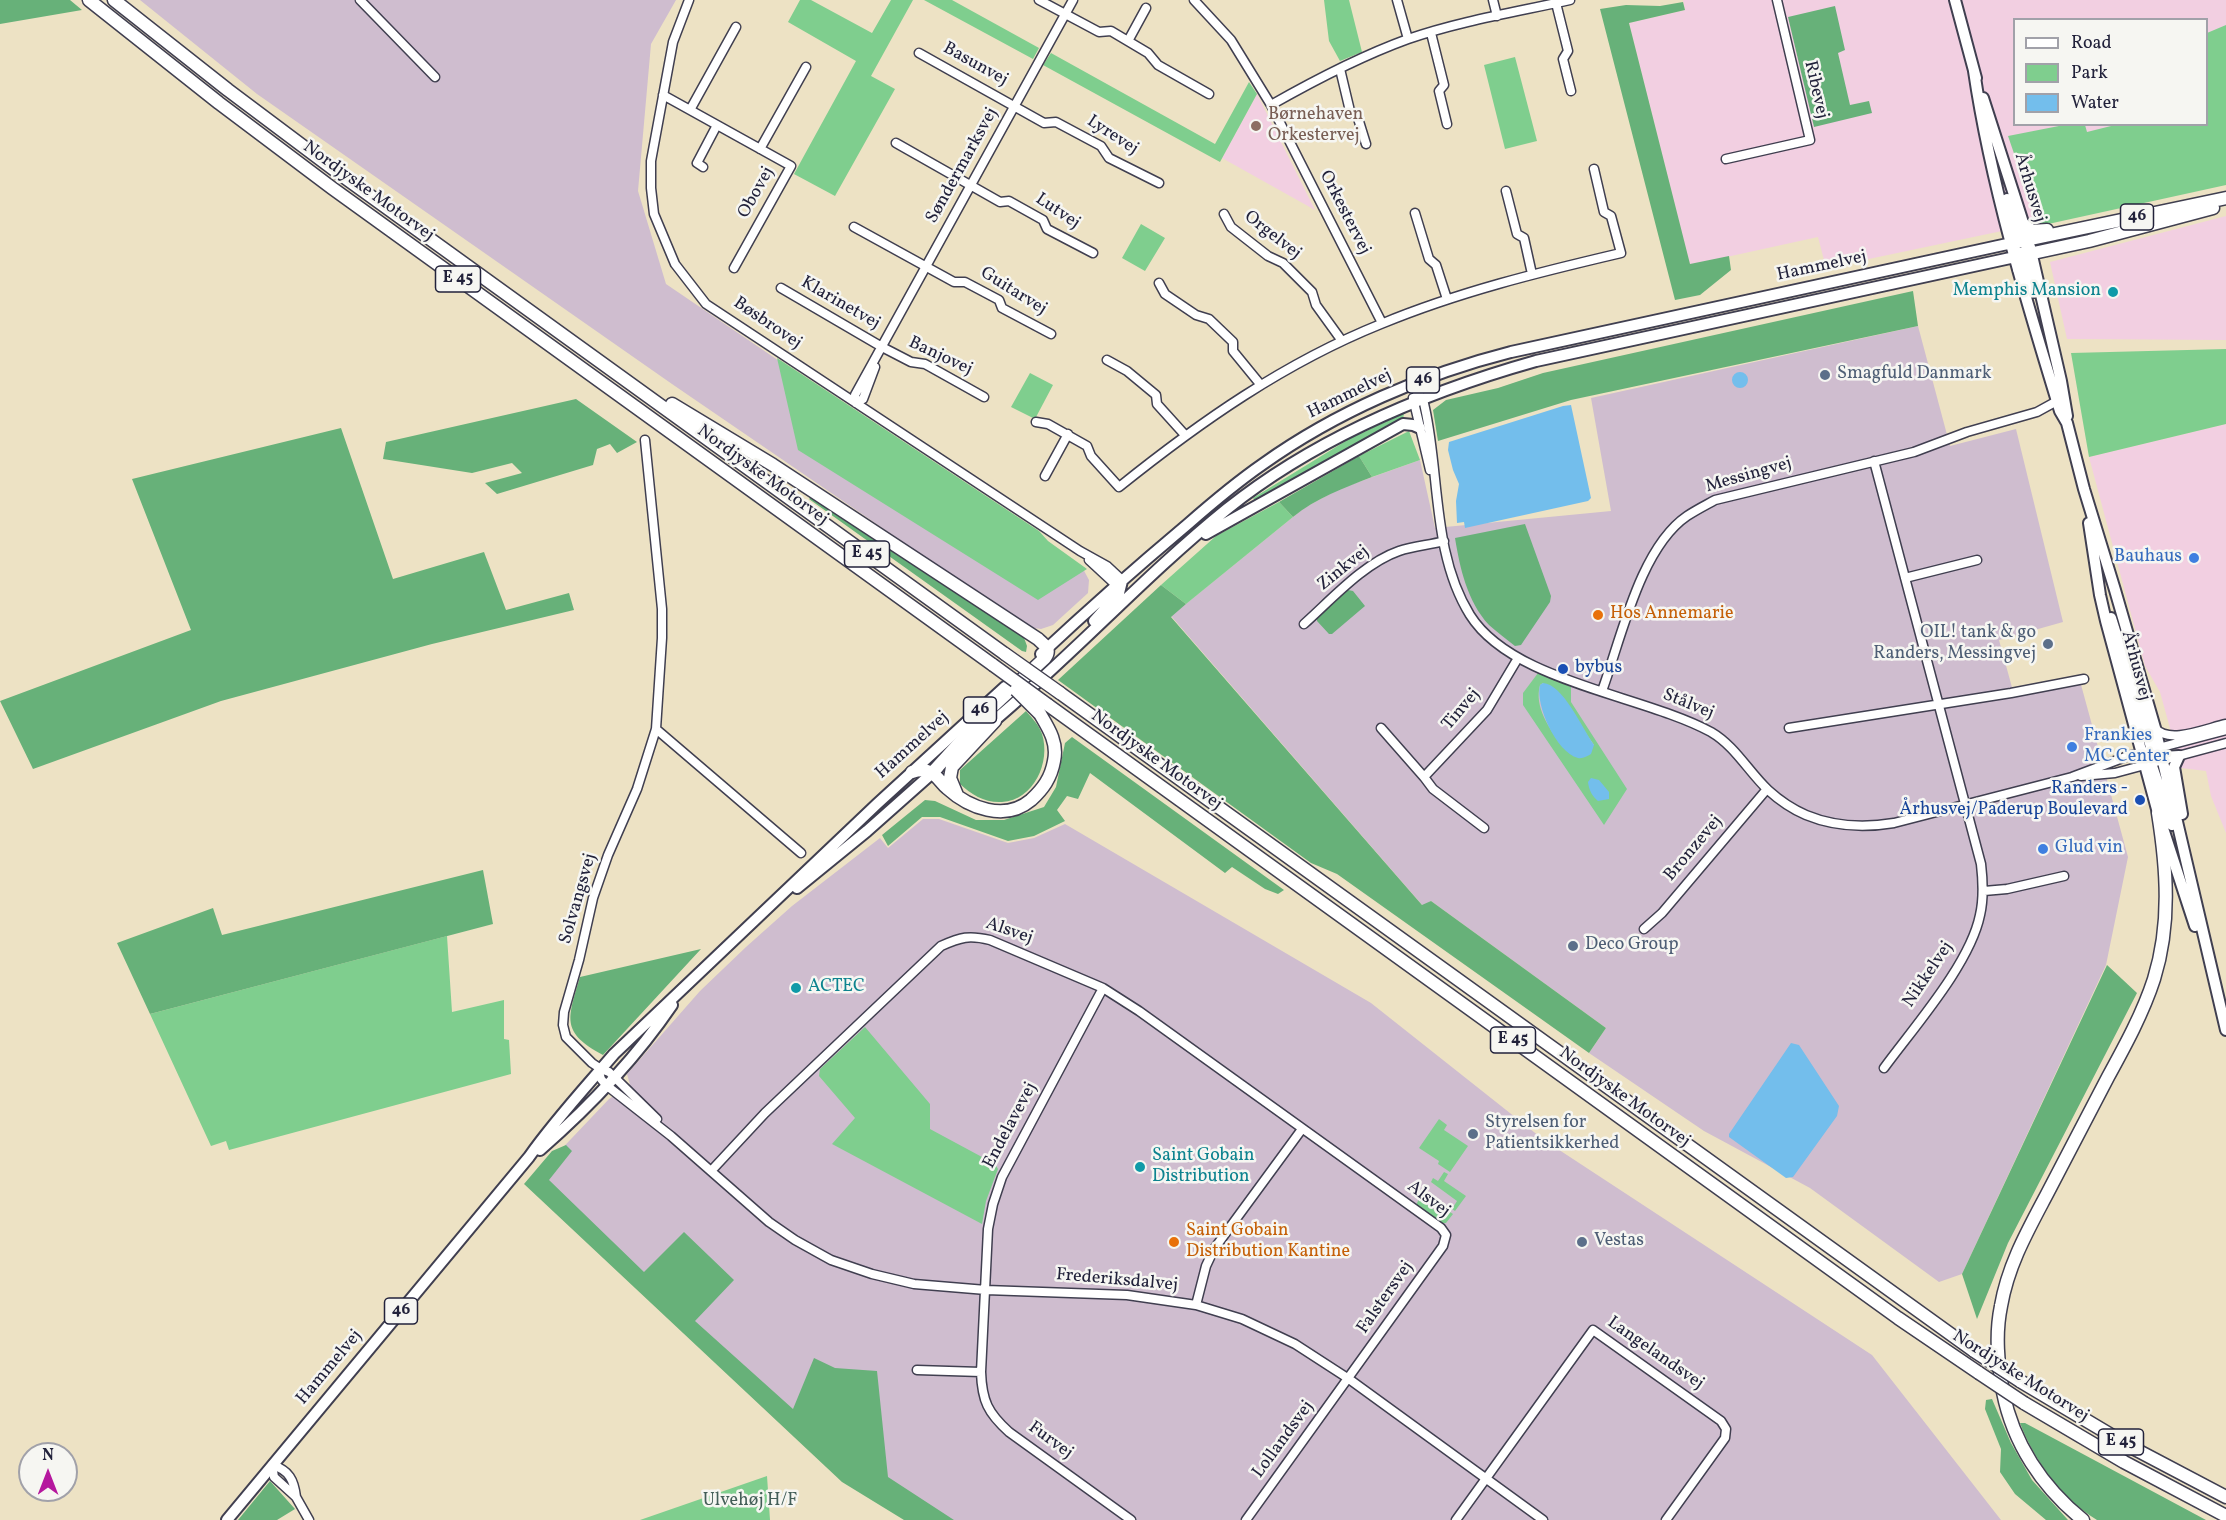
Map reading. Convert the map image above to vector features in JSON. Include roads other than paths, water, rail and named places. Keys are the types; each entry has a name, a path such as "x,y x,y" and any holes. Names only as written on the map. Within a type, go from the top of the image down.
{"highway":[{"name":"Nordjyske Motorvej","path":"89,0 322,181 833,550 991,668 1017,691 1898,1318 2024,1403 2124,1462 2226,1516"},
{"name":"Nordjyske Motorvej","path":"114,0 284,133 1974,1351 2131,1447 2226,1497"},
{"name":"Hammelvej","path":"2022,248 2160,212 2226,198"},
{"name":"Hammelvej","path":"2022,248 2136,230 2226,205"},
{"path":"516,301 615,364 678,408 805,486 1038,639 1047,648 1045,658 992,707 932,773"},
{"path":"912,772 918,770 932,773 960,798 978,809 1010,810 1027,803 1040,792 1053,770 1054,744 1044,710"},
{"path":"960,798 951,784 950,772 995,721"},
{"path":"2083,1520 2061,1501 2039,1475 2014,1428 2001,1377 1997,1342 1998,1326 2004,1290 2017,1252 2126,1043 2154,980 2162,945 2166,893 2158,813"}],"main road":[{"name":"Århusvej","path":"1955,0 2028,270 2061,381 2067,409 2067,423"},
{"name":"Århusvej","path":"1974,71 1979,109 1988,147 2022,248 2057,401 2067,423 2084,489 2155,728 2150,756"},
{"name":"Hammelvej","path":"759,918 867,831 995,721 1228,508 1286,468 1359,427 1418,400 1486,375 1536,361 1884,284 2022,248"},
{"name":"Hammelvej","path":"530,1157 565,1128 658,1011 759,918 816,861 1047,648 1262,464 1337,420 1411,385 1462,366 1511,352 2022,248"},
{"path":"1184,546 1403,424 1407,423 1420,428"},
{"name":"Århusvej","path":"2084,489 2100,595 2150,756 2158,813 2226,1030"},
{"path":"1049,670 1114,600 1120,584 1134,587 1142,585"},
{"path":"2150,756 2179,756 2174,767 2191,879 2150,756"},
{"name":"Århusvej","path":"2191,879 2214,986"},
{"name":"Hammelvej","path":"227,1520 530,1157 550,1128 667,1012 683,989"}],"street":[{"path":"360,0 435,77"},
{"name":"Bøsbrovej","path":"689,0 673,42 651,161 654,214 675,264 706,304 1080,551 1107,566 1120,584"},
{"path":"1039,0 1098,32 1111,32 1128,41 1148,53 1158,65 1209,94"},
{"name":"Søndermarksvej","path":"856,403 863,399 882,347 1073,0"},
{"name":"Orkestervej","path":"1194,0 1234,45 1271,105 1382,323"},
{"path":"1397,0 1408,39"},
{"path":"1493,0 1497,16"},
{"path":"1271,105 1340,69 1408,39 1570,0"},
{"name":"Ribevej","path":"1726,159 1810,140 1777,0"},
{"path":"1556,3 1568,51 1563,59 1571,88 1570,92"},
{"path":"1128,41 1146,8"},
{"path":"690,110 736,27"},
{"path":"1431,33 1444,85 1439,91 1446,124"},
{"name":"Basunvej","path":"919,53 1014,106"},
{"name":"Obovej","path":"760,149 806,67"},
{"path":"1340,69 1350,111 1358,115 1366,144"},
{"name":"Obovej","path":"663,94 791,166 734,268"},
{"name":"Lyrevej","path":"1014,106 1044,123 1056,122 1101,146 1109,158 1159,183"},
{"path":"704,167 697,163 717,124"},
{"name":"Lutvej","path":"896,144 1000,202 1009,201 1043,220 1047,229 1093,253"},
{"path":"1036,422 1048,424 1088,446 1091,456 1119,487 1185,435 1260,384 1342,341 1382,323 1447,299 1532,274 1621,253 1611,216 1604,212 1594,169"},
{"path":"1506,191 1517,234 1524,238 1532,274"},
{"path":"1416,213 1429,259 1436,265 1447,299"},
{"name":"Orgelvej","path":"1224,214 1231,227 1268,256 1283,263 1312,292 1316,305 1342,341"},
{"name":"Guitarvej","path":"854,228 954,282 965,282 999,300 1002,308 1050,334"},
{"path":"1159,283 1165,294 1196,315 1209,320 1233,342 1233,351 1260,384"},
{"name":"Klarinetvej","path":"781,288 882,347"},
{"name":"Banjovej","path":"882,347 910,362 925,364 984,397"},
{"path":"1107,360 1128,371 1156,395 1157,404 1185,435"},
{"name":"Stålvej","path":"1411,385 1430,429 1444,540 1452,573 1460,597 1471,616 1486,634 1518,658 1555,674 1694,723 1718,736 1743,759 1767,789 1788,806 1838,825 1870,827 1965,806 2150,756"},
{"name":"Stålvej","path":"1418,400 1420,428 1438,500"},
{"name":"Messingvej","path":"1602,691 1648,562 1674,527 1686,516 1725,497 1914,452 1967,432 2037,412 2057,401"},
{"path":"1045,476 1068,434"},
{"name":"Solvangsvej","path":"605,1076 566,1037 563,1025 564,1012 593,898 608,855 637,789 656,729 662,609 645,440"},
{"path":"1874,461 1965,806"},
{"name":"Zinkvej","path":"1304,624 1368,568 1383,559 1399,551 1444,540"},
{"path":"1905,579 1977,560"},
{"name":"Tinvej","path":"1424,777 1487,710 1518,658"},
{"path":"1789,728 2084,679"},
{"path":"2155,728 2164,735 2173,736 2226,724"},
{"path":"1381,728 1433,789 1484,828"},
{"path":"656,729 801,853"},
{"path":"2150,756 2226,730"},
{"path":"2179,756 2226,743"},
{"name":"Stålvej","path":"2072,777 2115,773 2150,756"},
{"name":"Bronzevej","path":"1644,929 1662,913 1767,789"},
{"name":"Nikkelvej","path":"1884,1068 1960,964 1980,917 1984,891 1981,864 1965,806"},
{"path":"1984,891 2007,889 2064,876"},
{"name":"Alsvej","path":"711,1171 765,1113 941,946 960,937 974,936 990,940 1103,988 1139,1011 1441,1228 1446,1235"},
{"name":"Endelavevej","path":"986,1290 988,1229 1002,1177 1103,988"},
{"name":"Frederiksdalvej","path":"605,1076 769,1222 831,1260 872,1274 914,1284 986,1290 1127,1295 1196,1305 1221,1312 1268,1330 1295,1344 1349,1379 1543,1520"},
{"path":"1196,1305 1206,1266 1214,1249 1302,1129"},
{"name":"Falstersvej","path":"1349,1379 1443,1246 1446,1235"},
{"name":"Furvej","path":"986,1290 981,1372 986,1406 1009,1432 1129,1519"},
{"name":"Langelandsvej","path":"1486,1479 1593,1330 1721,1421 1726,1429 1725,1438 1666,1520"},
{"path":"917,1370 981,1372"},
{"name":"Lollandsvej","path":"1246,1520 1349,1379"},
{"path":"272,1465 283,1468 288,1474 296,1497 309,1520"},
{"path":"1456,1520 1486,1479"}],"water":[{"path":"1740,372 1746,374 1748,380 1746,386 1740,388 1734,386 1732,380 1734,374"},
{"path":"1571,405 1591,498 1588,501 1465,528 1464,522 1457,523 1456,501 1459,484 1448,450 1449,442"},
{"path":"1543,683 1558,691 1572,708 1594,745 1591,754 1578,758 1570,754 1555,738 1541,704 1539,694 1540,685"},
{"path":"1591,778 1599,780 1609,792 1609,799 1598,801 1594,797 1588,782"},
{"path":"1791,1043 1799,1045 1839,1106 1837,1116 1793,1177 1786,1178 1729,1137 1729,1134"}],"place":[{"name":"Børnehaven Orkestervej","path":"1256,126"},
{"name":"Memphis Mansion","path":"2113,292"},
{"name":"Smagfuld Danmark","path":"1825,375"},
{"name":"Bauhaus","path":"2194,558"},
{"name":"Hos Annemarie","path":"1598,615"},
{"name":"OIL! tank & go Randers, Messingvej","path":"2048,644"},
{"name":"bybus","path":"1563,669"},
{"name":"Frankies MC Center","path":"2072,747"},
{"name":"Randers - Århusvej/Paderup Boulevard","path":"2140,800"},
{"name":"Glud vin","path":"2043,849"},
{"name":"Deco Group","path":"1573,946"},
{"name":"ACTEC","path":"796,988"},
{"name":"Styrelsen for Patientsikkerhed","path":"1473,1134"},
{"name":"Saint Gobain Distribution","path":"1140,1167"},
{"name":"Saint Gobain Distribution Kantine","path":"1174,1242"},
{"name":"Vestas","path":"1582,1242"}],"park label":[{"name":"Ulvehøj H/F","path":"750,1502"}]}
